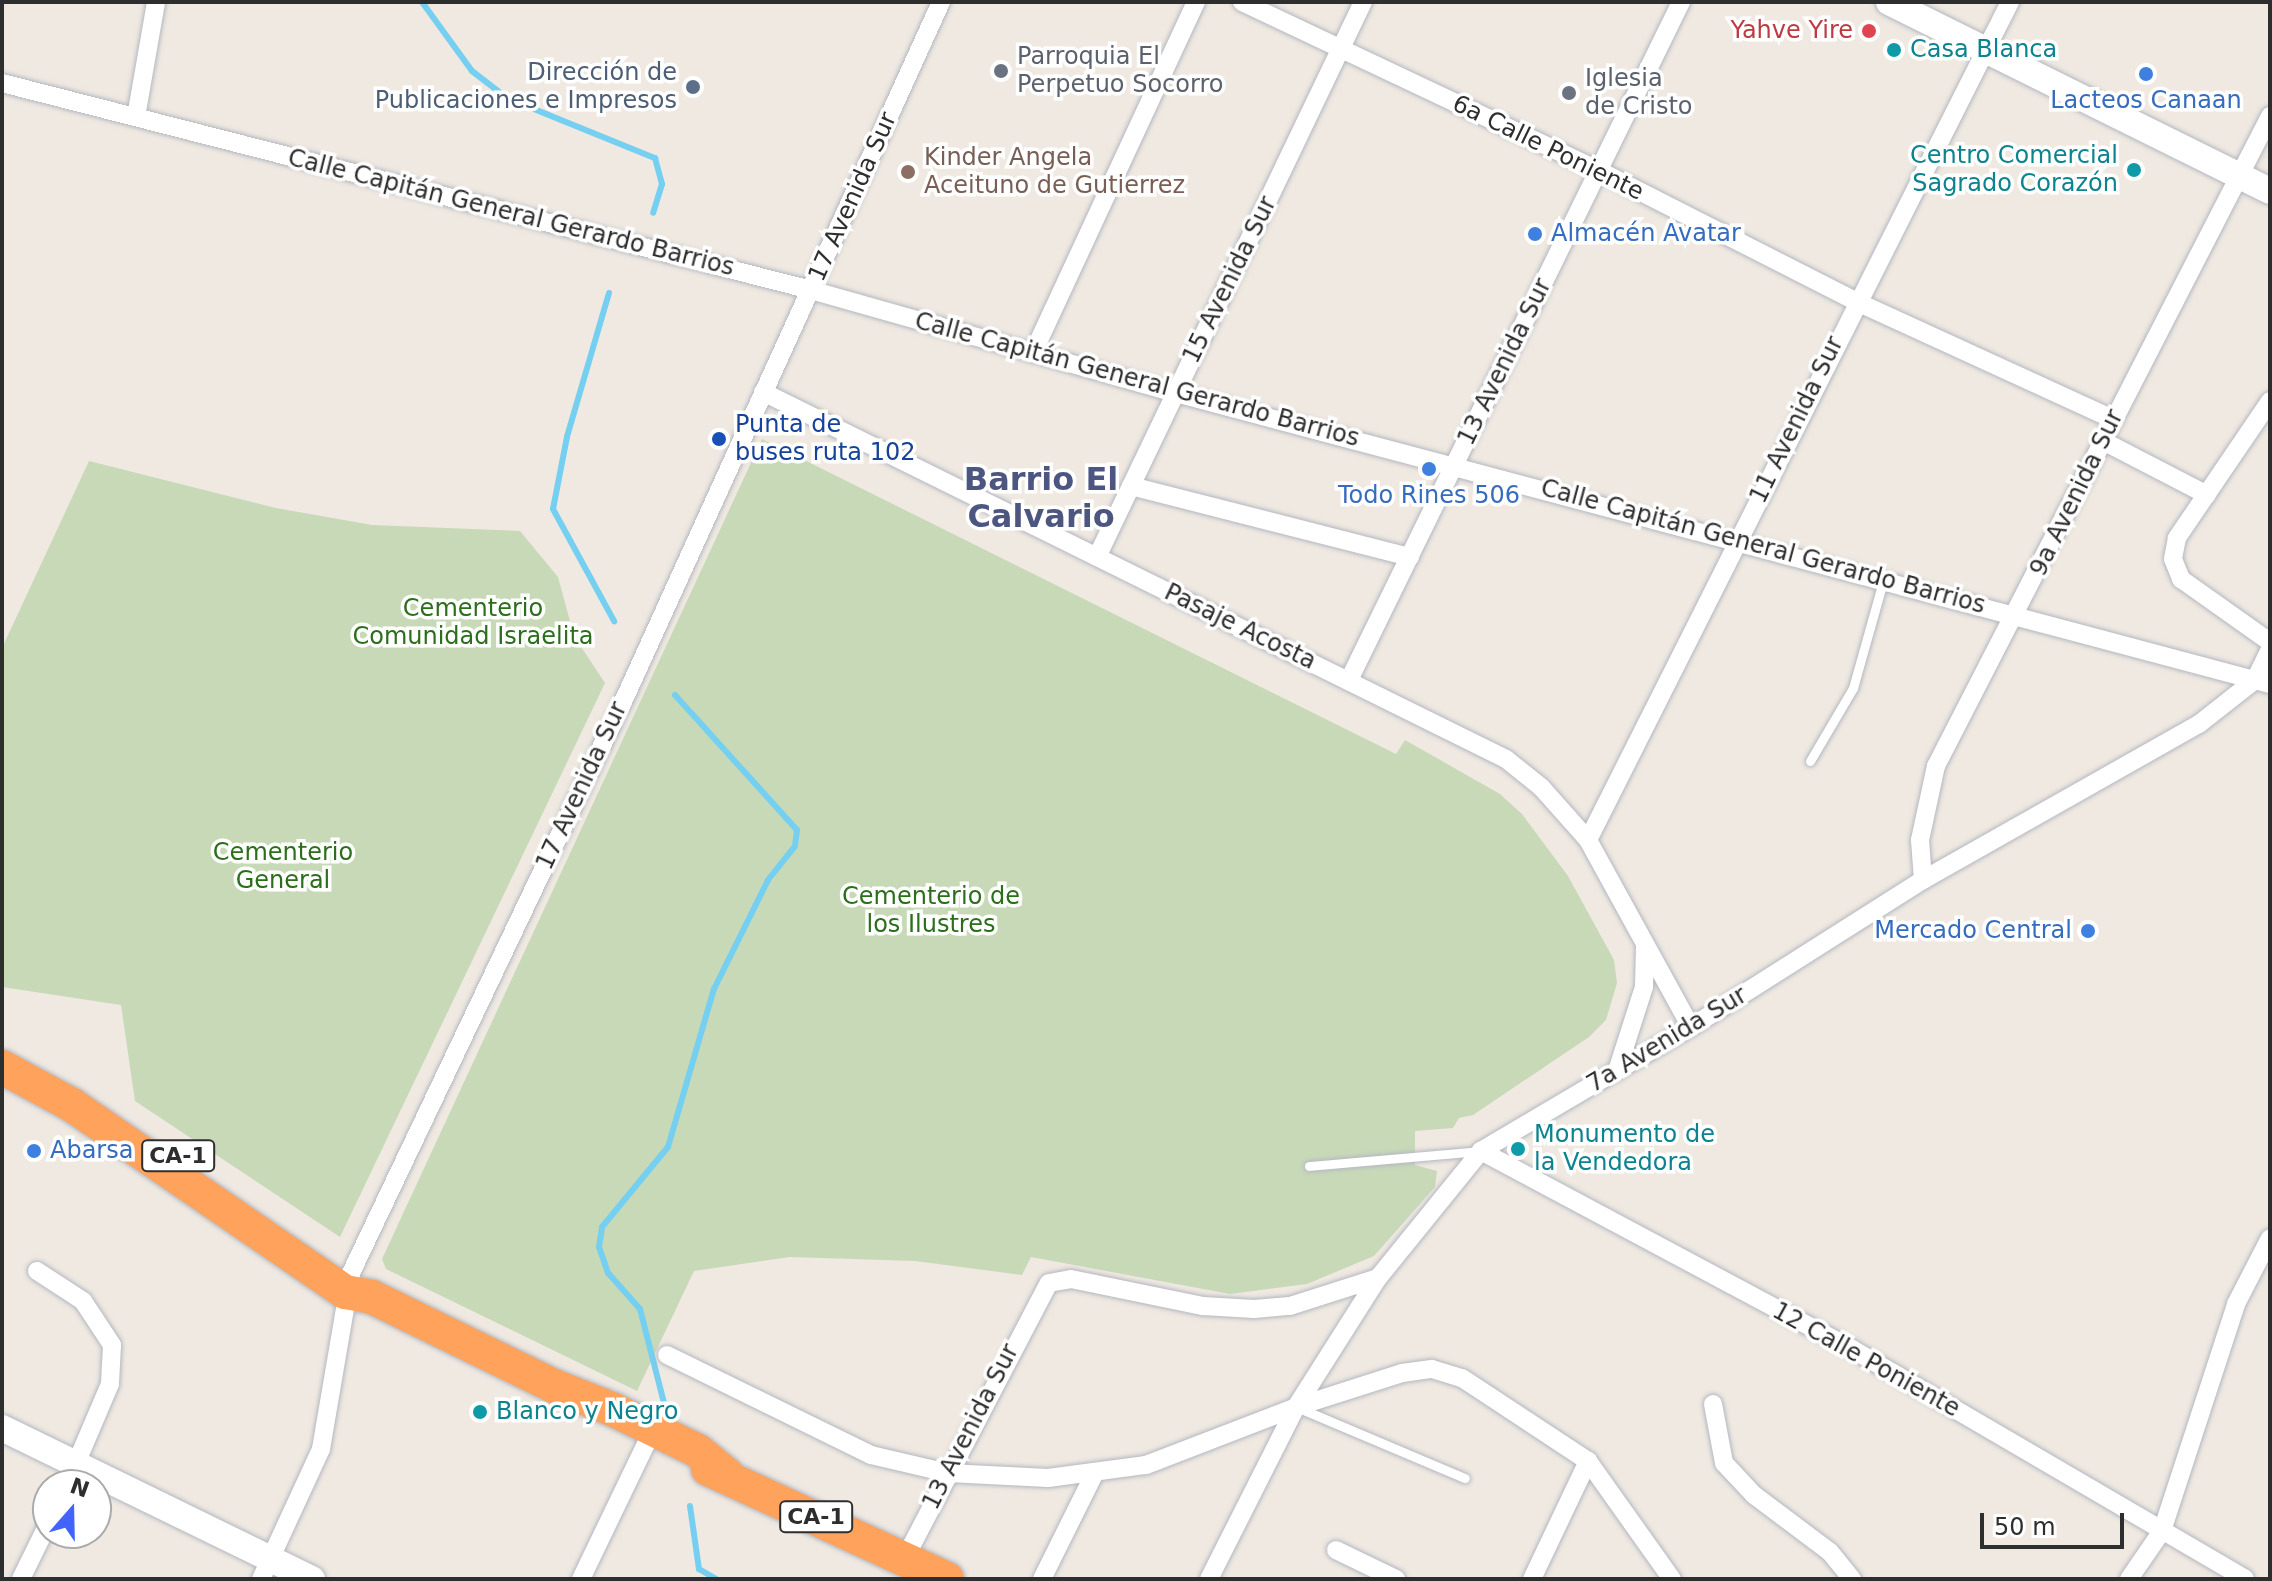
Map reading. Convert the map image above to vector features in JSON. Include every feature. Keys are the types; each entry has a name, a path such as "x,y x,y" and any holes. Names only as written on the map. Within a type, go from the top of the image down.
{"highway":[{"name":"CA-1","path":"2,1046 77,1087 356,1287"},
{"name":"CA-1","path":"2,1067 72,1105 356,1287 554,1386 698,1451 728,1475"},
{"name":"CA-1","path":"554,1386 606,1424 646,1444 728,1475 900,1569 947,1579"}],"street":[{"path":"136,117 156,2"},
{"name":"17 Avenida Sur","path":"266,1569 321,1449 356,1287 941,2"},
{"path":"1033,353 1196,2"},
{"name":"6a Calle Poniente","path":"1242,2 1598,170 1855,301 2113,419"},
{"name":"15 Avenida Sur","path":"1097,557 1363,2"},
{"name":"13 Avenida Sur","path":"1349,680 1681,2"},
{"path":"1889,2 1986,47 2270,191"},
{"name":"11 Avenida Sur","path":"1588,840 1740,540 1855,301 2010,2"},
{"name":"Calle Capitán General Gerardo Barrios","path":"2,83 811,290 1176,393 1884,578 2262,682"},
{"name":"9a Avenida Sur","path":"1923,880 1920,840 1936,766 2017,614 2113,419 2270,116"},
{"name":"Pasaje Acosta","path":"763,392 1506,759 1541,787 1588,840 1691,1027"},
{"path":"2270,401 2177,538 2173,559 2181,579 2270,642"},
{"path":"2103,441 2207,495"},
{"path":"1131,486 1410,557"},
{"name":"7a Avenida Sur","path":"1209,1579 1296,1407 1378,1278 1481,1151 1691,1027 1923,880 2199,724 2262,682 2270,649"},
{"path":"1617,1071 1644,987 1645,943"},
{"name":"12 Calle Poniente","path":"1481,1151 1852,1349 2245,1579"},
{"path":"2129,1579 2162,1531 2236,1304 2270,1238"},
{"path":"37,1271 83,1301 112,1345 110,1384 74,1469"},
{"name":"13 Avenida Sur","path":"900,1569 1037,1298 1054,1281 1254,1309 1290,1306 1378,1278"},
{"path":"667,1355 871,1455 948,1473 1048,1478 1146,1465 1296,1407 1402,1373 1432,1369 1462,1378 1588,1461 1672,1579"},
{"path":"1713,1404 1724,1463 1754,1495 1830,1552 1852,1579"},
{"path":"2,1428 64,1469"},
{"path":"581,1579 646,1444"},
{"path":"1532,1579 1588,1461"},
{"path":"1042,1579 1095,1472"},
{"path":"112,1494 266,1569 312,1579"},
{"path":"21,1579 36,1549"},
{"path":"1336,1550 1396,1579"}],"lane":[{"path":"1810,761 1853,688 1884,578"},
{"path":"1309,1166 1481,1151"},
{"path":"1296,1407 1465,1478"}],"green space":[{"name":"Cementerio de los Ilustres","path":"762,439 1396,754 1405,740 1500,794 1522,814 1568,876 1614,960 1617,983 1606,1020 1589,1037 1473,1115 1459,1118 1453,1128 1415,1131 1415,1165 1437,1171 1435,1187 1374,1256 1307,1284 1230,1294 1031,1257 1022,1275 915,1261 790,1257 694,1271 637,1391 386,1269 382,1259"},
{"name":"Cementerio General","path":"89,461 276,508 372,525 520,531 558,577 574,636 605,683 340,1237 135,1101 121,1005 2,987 2,648"}],"waterway":[{"path":"422,2 472,71 507,98 655,158 662,184 653,213"},
{"path":"609,293 567,437 553,509 614,621"},
{"path":"664,1403 640,1309 608,1273 599,1247 602,1227 668,1147 714,989 768,880 795,846 797,830 675,695"},
{"path":"690,1506 699,1569 716,1579"}],"place":[{"name":"Yahve Yire","path":"1869,31"},
{"name":"Casa Blanca","path":"1894,50"},
{"name":"Parroquia El Perpetuo Socorro","path":"1001,71"},
{"name":"Lacteos Canaan","path":"2146,74"},
{"name":"Dirección de Publicaciones e Impresos","path":"693,87"},
{"name":"Iglesia de Cristo","path":"1569,93"},
{"name":"Centro Comercial Sagrado Corazón","path":"2134,170"},
{"name":"Kinder Angela Aceituno de Gutierrez","path":"908,172"},
{"name":"Almacén Avatar","path":"1535,234"},
{"name":"Punta de buses ruta 102","path":"719,439"},
{"name":"Todo Rines 506","path":"1429,469"},
{"name":"Mercado Central","path":"2088,931"},
{"name":"Monumento de la Vendedora","path":"1518,1149"},
{"name":"Abarsa","path":"34,1151"},
{"name":"Blanco y Negro","path":"480,1412"}],"district":[{"name":"Barrio El Calvario","path":"1041,498"}],"park label":[{"name":"Cementerio Comunidad Israelita","path":"473,623"}]}
